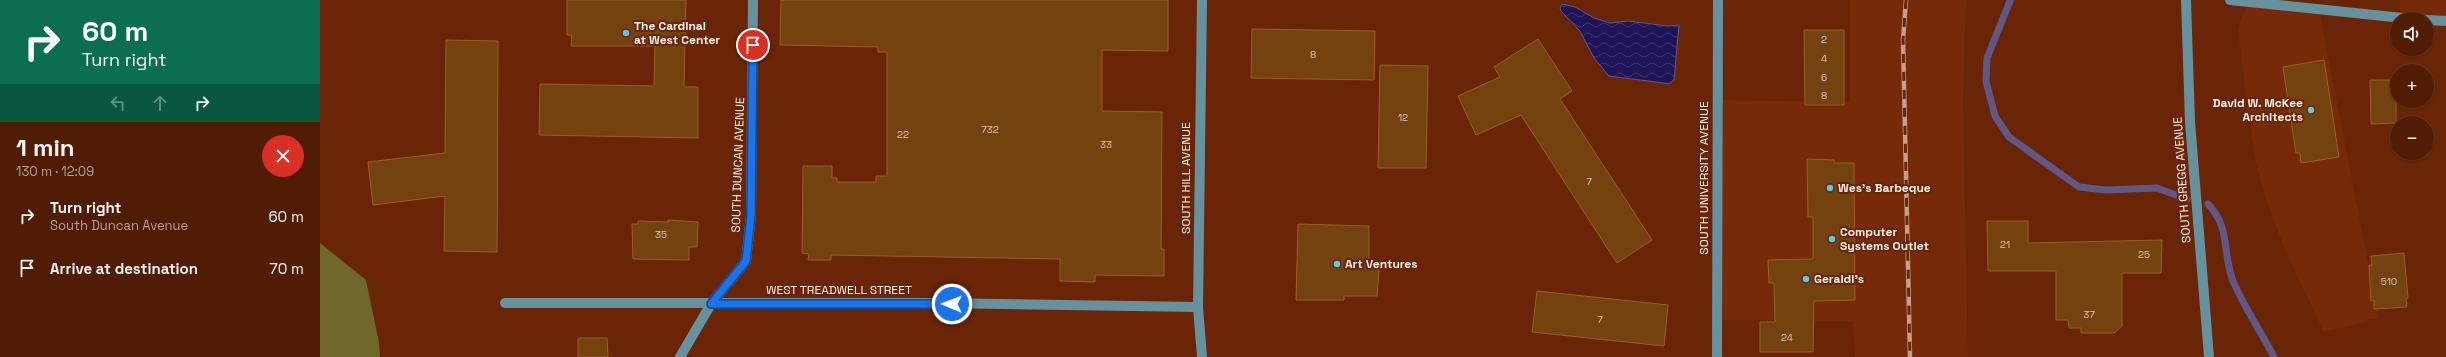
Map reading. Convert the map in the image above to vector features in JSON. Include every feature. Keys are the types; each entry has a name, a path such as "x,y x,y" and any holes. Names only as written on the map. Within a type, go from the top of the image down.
{"street":[{"name":"SOUTH DUNCAN AVENUE","path":"680,357 711,304 746,261 751,215 754,0"},
{"name":"SOUTH HILL AVENUE","path":"1202,0 1198,307 1202,357"},
{"name":"SOUTH UNIVERSITY AVENUE","path":"1717,357 1718,0"},
{"name":"SOUTH GREGG AVENUE","path":"2186,0 2190,122 2209,357"},
{"path":"2230,0 2390,17"},
{"path":"2434,20 2446,21"},
{"name":"WEST TREADWELL STREET","path":"505,303 937,303 1198,307"}],"shaded area":[{"path":"1850,0 1966,0 1963,100 1968,357 1855,357 1853,321 1717,320 1717,100 1850,102"},
{"path":"2400,0 2446,0 2446,21 2434,20 2434,12 2400,12"},
{"path":"2249,3 2319,10 2379,319 2370,319 2362,323 2324,332 2288,257 2266,200 2256,163 2248,111 2238,31 2241,19"},
{"path":"320,243 366,280 379,343 380,357 320,357"}],"water":[{"path":"1562,4 1575,7 1594,18 1610,23 1628,21 1668,26 1679,25 1674,80 1669,84 1609,76 1594,58 1580,31 1561,11 1560,8"}],"building":[{"path":"567,0 686,0 684,87 698,87 698,138 539,135 540,84 654,86 655,46 571,46 572,35 567,35"},
{"path":"781,0 1168,0 1168,51 1102,50 1102,111 1162,112 1161,249 1164,249 1164,276 1095,275 1095,282 1060,281 1060,259 831,255 831,260 808,260 809,254 802,253 803,166 832,166 832,178 837,178 837,182 876,182 876,176 887,176 887,52 878,52 878,47 780,45"},
{"path":"1252,29 1375,31 1374,80 1251,78"},
{"path":"1804,30 1844,30 1844,105 1805,105"},
{"path":"1538,39 1572,91 1560,99 1652,240 1617,263 1521,115 1476,135 1458,96 1500,77 1494,67"},
{"path":"446,40 498,41 497,252 444,251 445,196 373,205 368,162 445,153"},
{"name":"David W. McKee Architects","path":"2324,60 2339,157 2301,163 2300,153 2296,153 2283,67"},
{"path":"1380,65 1428,66 1426,168 1378,168"},
{"path":"2370,80 2390,80 2390,108 2396,108 2396,116 2390,116 2390,123 2371,124"},
{"path":"1807,159 1834,160 1834,163 1854,163 1855,300 1814,301 1813,352 1760,352 1760,322 1775,322 1774,283 1769,283 1768,260 1813,259 1813,217 1808,217"},
{"path":"668,220 698,222 697,247 689,247 689,260 633,259 632,224 638,224 638,221 668,222"},
{"path":"1987,221 2028,221 2028,243 2162,240 2161,273 2122,273 2122,326 2114,333 2081,333 2081,328 2069,328 2068,320 2056,320 2056,271 1988,271"},
{"name":"Art Ventures","path":"1298,224 1369,226 1369,261 1377,261 1379,270 1377,296 1344,296 1344,300 1296,300"},
{"path":"2404,253 2408,298 2406,299 2407,307 2374,309 2374,300 2371,301 2369,265 2372,265 2371,256"},
{"path":"1537,291 1668,305 1664,346 1532,332"},
{"path":"578,338 607,338 608,357 578,357"}],"waterway":[{"path":"2010,1 1987,58 1986,81 1995,116 2009,137 2079,187 2106,190 2157,188 2187,199"},
{"path":"2208,204 2220,222 2233,281 2274,357"}],"railway":[{"path":"1906,0 1903,40 1910,357"}],"place":[{"name":"The Cardinal at West Center","path":"626,33"},
{"name":"David W. McKee Architects","path":"2311,110"},
{"name":"Wes's Barbeque","path":"1830,188"},
{"name":"Computer Systems Outlet","path":"1832,239"},
{"name":"Art Ventures","path":"1337,264"},
{"name":"Geraldi's","path":"1806,279"}],"route":[{"path":"753,45 751,215 746,261 711,304 952,304"}]}
